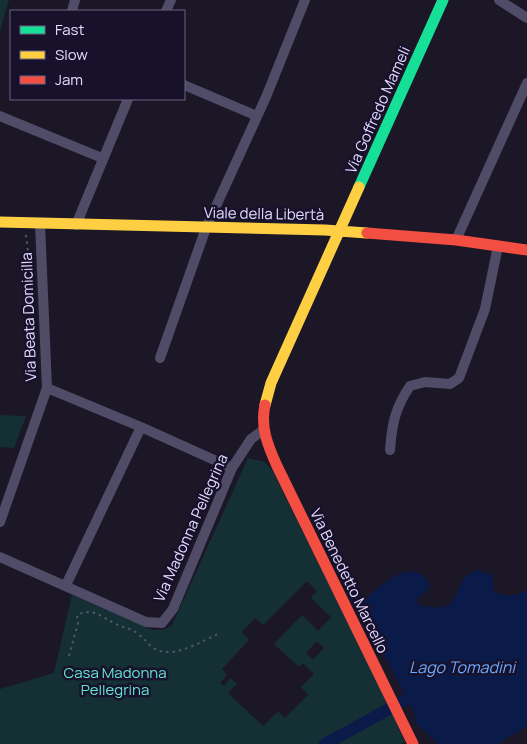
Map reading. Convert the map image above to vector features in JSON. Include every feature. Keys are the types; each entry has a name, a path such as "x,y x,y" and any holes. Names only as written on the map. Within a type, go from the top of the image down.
{"street":[{"path":"160,358 206,228 257,116 305,0"},
{"name":"Via Goffredo Mameli","path":"341,232 443,0"},
{"path":"499,0 527,18"},
{"path":"456,240 527,83"},
{"path":"185,85 257,116"},
{"path":"76,225 102,158 128,100"},
{"path":"0,116 102,158"},
{"name":"Viale della Libertà","path":"0,222 341,232 456,240 527,250"},
{"name":"Via Beata Domicilla","path":"0,522 46,388 40,224"},
{"path":"262,431 261,419 271,383 341,232"},
{"path":"390,450 391,431 397,405 410,386 425,382 450,384 459,378 485,309 498,246"},
{"path":"46,388 141,427 232,468"},
{"path":"66,585 141,427"},
{"name":"Via Madonna Pellegrina","path":"0,557 146,622 162,623 173,610 232,468 251,439 262,431"},
{"name":"Via Benedetto Marcello","path":"262,431 318,553 413,744"}],"path":[{"path":"26,235 30,273"},
{"path":"69,656 78,623 77,615 85,611 93,612 116,625 137,633 150,647 167,652 192,646 218,634"}],"green space":[{"path":"0,0 9,0 0,31"},
{"path":"0,415 26,416 14,448 0,447"},
{"name":"Casa Madonna Pellegrina","path":"248,458 265,462 272,470 375,677 405,742 400,744 0,744 0,689 54,673 72,595 153,630 165,629 172,625","holes":["307,581 317,591 311,598 331,617 318,631 302,615 274,644 299,667 303,663 314,674 301,687 308,695 285,718 278,711 263,726 228,693 237,684 230,678 224,686 220,683 227,675 222,669 249,640 242,632 255,618 263,625","317,641 324,648 313,660 306,653"]}],"water":[{"name":"Lago Tomadini","path":"477,570 493,575 493,590 501,595 514,595 527,590 527,726 498,744 438,744 416,723 414,712 386,659 361,604 373,592 397,575 414,572 423,576 430,588 416,600 420,605 442,607 453,601 468,574"}],"waterway":[{"path":"325,744 422,691"}],"traffic: fast":[{"path":"359,187 443,0"}],"traffic: slow":[{"path":"265,405 271,383 359,187"},
{"path":"0,222 325,230 367,233"}],"traffic: jam":[{"path":"367,233 456,240 527,250"},
{"path":"265,405 264,429 274,459 413,744"}]}
